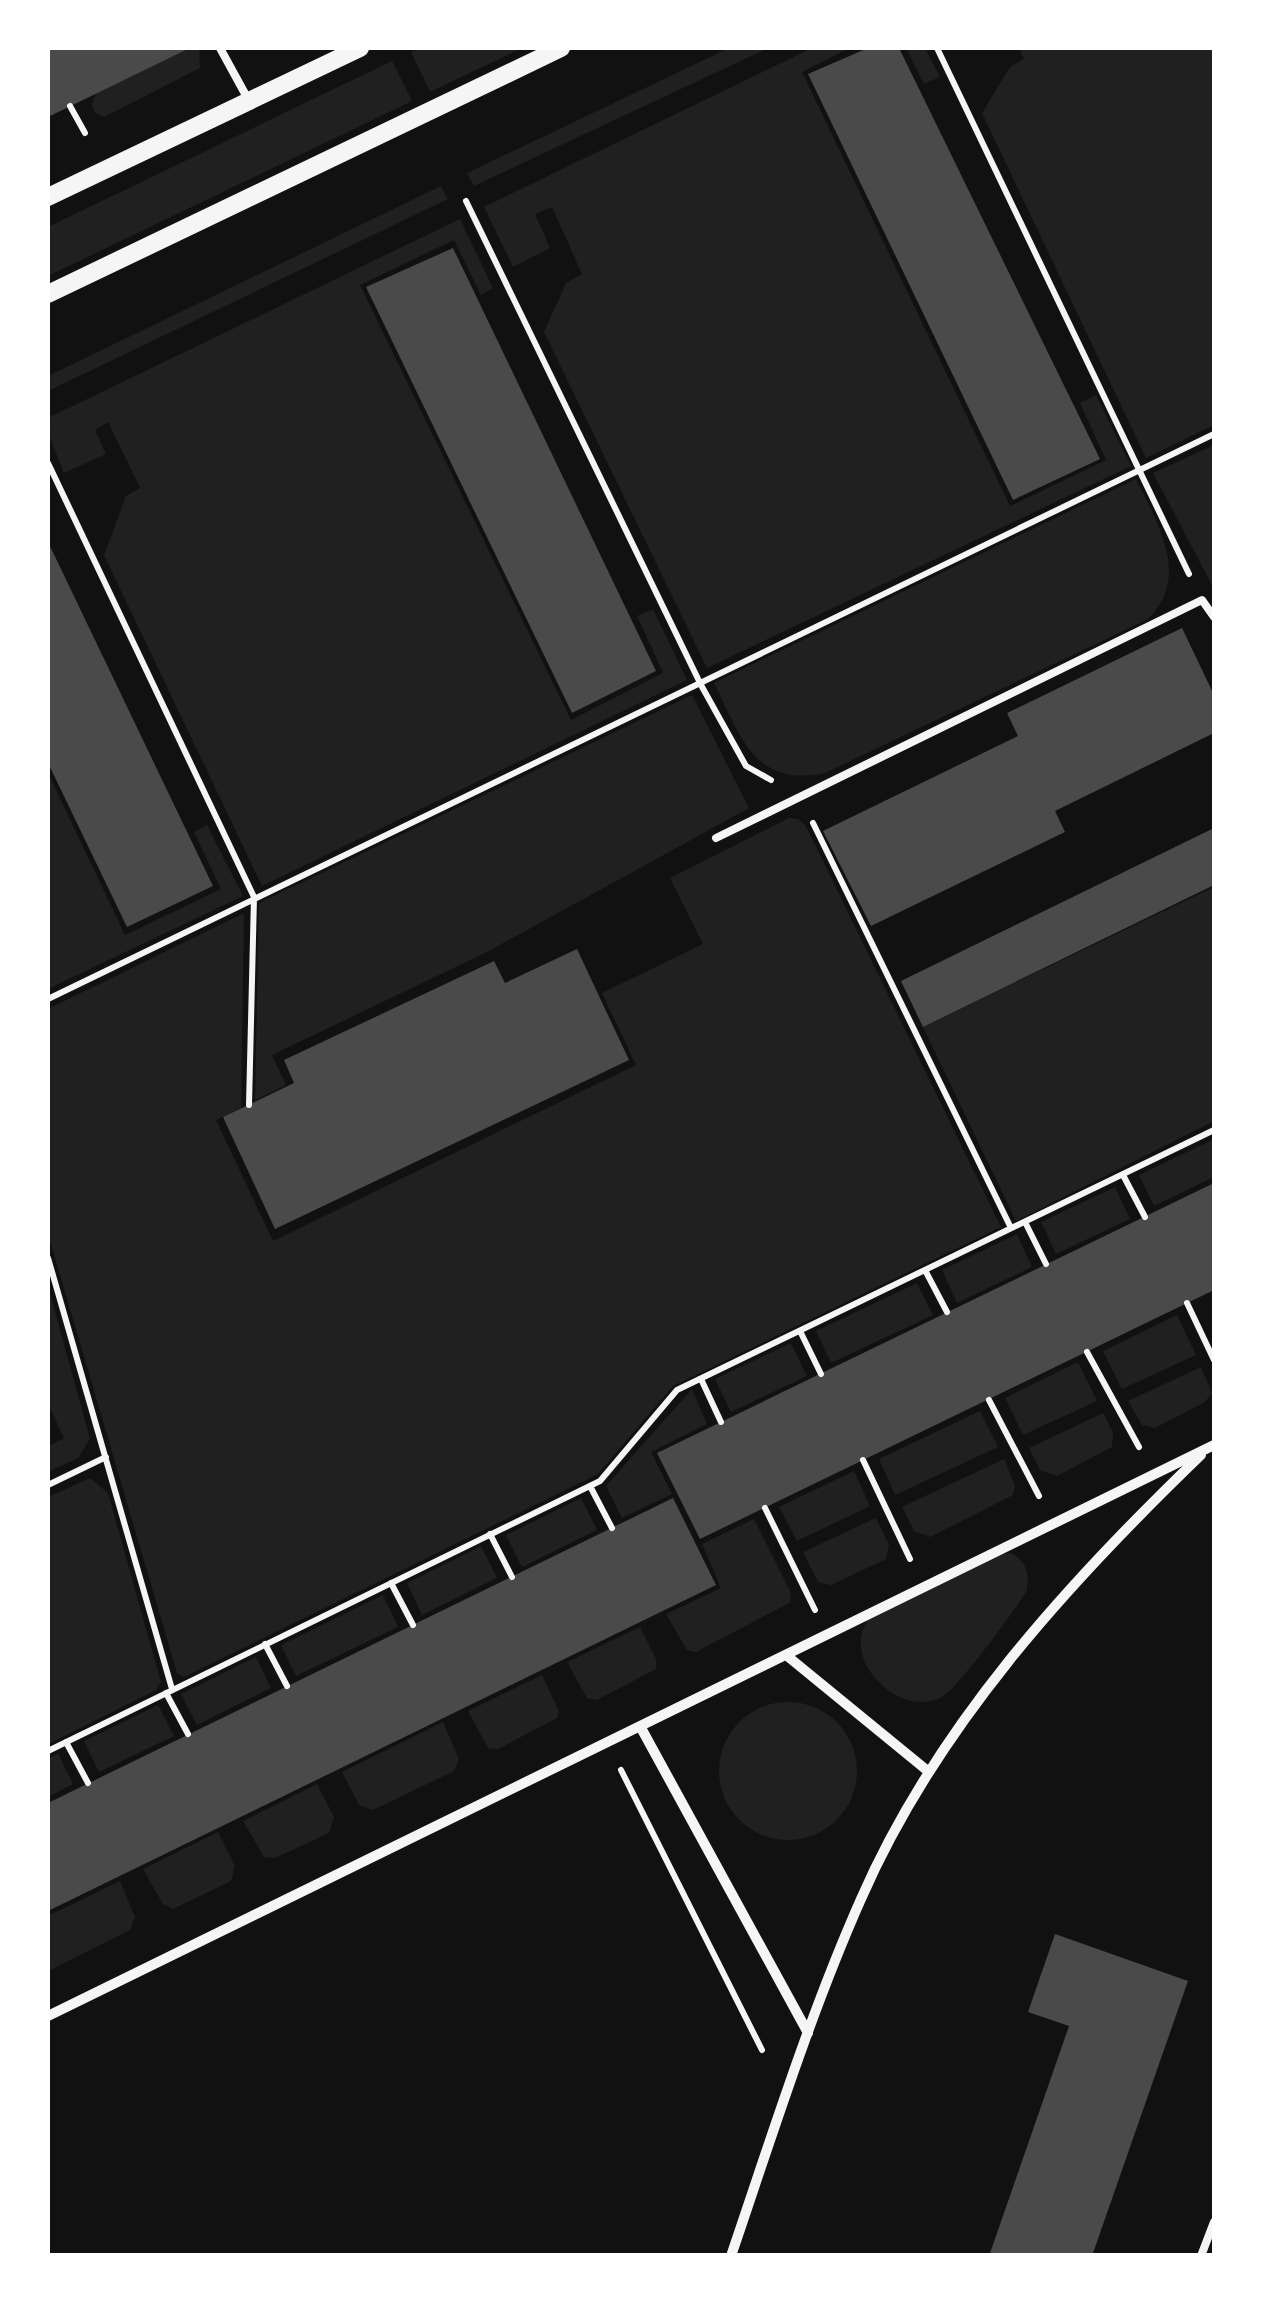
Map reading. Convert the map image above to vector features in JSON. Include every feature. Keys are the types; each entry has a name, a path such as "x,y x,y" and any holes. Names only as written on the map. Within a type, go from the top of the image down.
{"street":[{"path":"48,197 360,48"},
{"path":"48,294 561,48"},
{"path":"48,2016 1212,1446"},
{"path":"731,2256 808,2033 862,1896 929,1772 1035,1628 1116,1536 1212,1446"},
{"path":"786,1655 929,1772"},
{"path":"640,1726 808,2033"}],"lane":[{"path":"220,48 249,100"},
{"path":"716,838 1202,600 1214,617"},
{"path":"1200,2256 1214,2222"}],"path":[{"path":"937,48 1202,600"},
{"path":"70,106 85,132"},
{"path":"466,202 701,684 746,766 800,798 1011,1228"},
{"path":"48,999 1214,434"},
{"path":"48,463 254,897 249,1105"},
{"path":"48,1751 590,1486 600,1480 677,1390 1214,1130"},
{"path":"1123,1174 1145,1216"},
{"path":"1026,1222 1046,1264"},
{"path":"48,1258 169,1691 188,1734"},
{"path":"925,1270 947,1312"},
{"path":"1187,1303 1214,1360"},
{"path":"800,1331 821,1374"},
{"path":"1087,1352 1154,1475"},
{"path":"701,1379 721,1422"},
{"path":"989,1400 1053,1524"},
{"path":"48,1485 106,1457"},
{"path":"863,1460 923,1588"},
{"path":"590,1486 612,1528"},
{"path":"765,1508 828,1635"},
{"path":"490,1534 512,1577"},
{"path":"391,1583 413,1624"},
{"path":"265,1644 287,1686"},
{"path":"66,1742 88,1782"},
{"path":"608,1743 762,2050"}],"shaded area":[{"path":"190,48 199,48 200,68 104,117 95,113 92,104 96,93"},
{"path":"420,48 522,48 430,92 411,52"},
{"path":"729,48 768,48 474,186 467,173"},
{"path":"812,48 849,48 802,72 1010,506 1106,460 1080,403 1096,395 1131,466 707,668 544,332 566,283 582,274 552,207 535,214 550,248 513,267 484,207"},
{"path":"906,48 925,48 940,77 924,84"},
{"path":"1019,48 1214,48 1214,425 1146,458 982,113 1010,67 1024,59"},
{"path":"392,61 412,101 48,276 48,227"},
{"path":"441,186 448,199 48,391 48,376"},
{"path":"460,219 493,288 481,295 454,240 360,285 571,720 663,673 637,616 653,609 687,680 262,886 104,555 126,496 140,488 108,422 95,430 106,454 64,473 48,433 48,418"},
{"path":"1214,445 1214,589 1153,473"},
{"path":"1136,479 1161,532 1169,568 1161,603 1148,619 825,773 781,773 766,765 742,738 714,683"},
{"path":"692,695 749,808 487,952 272,1055 286,1085 255,1100 259,903"},
{"path":"48,773 125,935 221,889 194,832 207,825 243,896 48,989"},
{"path":"789,818 806,826 1001,1227 673,1386 598,1474 184,1677 177,1673 48,1234 48,1009 244,913 241,1108 216,1120 273,1241 636,1065 602,993 703,944 670,878"},
{"path":"1214,887 1214,1121 1016,1221 923,1027"},
{"path":"1214,1139 1214,1177 1154,1206 1139,1175"},
{"path":"1115,1187 1130,1219 1056,1254 1041,1222"},
{"path":"1017,1234 1032,1267 957,1303 942,1270"},
{"path":"917,1283 933,1315 831,1363 816,1331"},
{"path":"48,1286 90,1439 78,1458 48,1472 48,1447 64,1438 48,1404"},
{"path":"1177,1315 1196,1355 1122,1389 1103,1351"},
{"path":"791,1343 807,1376 731,1412 715,1379"},
{"path":"1078,1362 1097,1401 1023,1435 1005,1398"},
{"path":"1201,1367 1212,1393 1205,1402 1155,1428 1142,1425 1128,1401"},
{"path":"692,1389 707,1424 651,1452 672,1494 622,1518 606,1486"},
{"path":"980,1411 998,1447 895,1495 879,1459"},
{"path":"1103,1413 1113,1432 1112,1447 1057,1476 1040,1470 1029,1448"},
{"path":"1004,1459 1015,1486 1013,1495 930,1537 914,1531 902,1507"},
{"path":"854,1471 870,1506 797,1541 779,1507"},
{"path":"90,1478 108,1493 161,1682 156,1690 48,1744 48,1497"},
{"path":"581,1498 597,1530 522,1567 506,1535"},
{"path":"876,1518 889,1545 886,1559 831,1585 818,1582 803,1552"},
{"path":"754,1519 790,1591 791,1602 696,1652 687,1650 666,1614 721,1588 702,1544"},
{"path":"481,1546 497,1578 422,1615 407,1583"},
{"path":"1011,1553 1026,1568 1027,1590 986,1648 948,1692 924,1702 907,1700 878,1681 867,1667 862,1651 861,1635 868,1620 998,1554"},
{"path":"383,1595 398,1627 296,1676 281,1645"},
{"path":"640,1627 656,1659 656,1669 597,1700 587,1698 567,1662"},
{"path":"256,1657 271,1688 197,1725 181,1694"},
{"path":"542,1675 559,1711 557,1718 498,1749 488,1748 468,1711"},
{"path":"788,1702 814,1708 837,1722 851,1745 857,1771 851,1797 837,1820 814,1834 788,1840 762,1834 739,1820 725,1797 719,1771 725,1745 739,1722 762,1708"},
{"path":"158,1705 174,1736 99,1772 84,1741"},
{"path":"443,1722 459,1759 454,1771 373,1810 359,1805 342,1772"},
{"path":"58,1753 73,1784 48,1797 48,1759"},
{"path":"317,1784 334,1817 329,1833 275,1858 264,1857 243,1821"},
{"path":"218,1832 235,1866 231,1881 173,1909 163,1904 143,1869"},
{"path":"120,1881 135,1917 130,1930 48,1971 48,1916"}],"building":[{"path":"48,48 190,48 48,117"},
{"path":"868,48 899,48 1100,459 1013,500 808,74"},
{"path":"453,248 656,671 572,713 366,287"},
{"path":"48,542 213,886 127,927 48,763"},
{"path":"1182,628 1214,695 1214,733 1055,811 1065,832 871,926 823,831 1018,736 1007,713"},
{"path":"1214,828 1214,885 923,1027 901,981"},
{"path":"577,949 629,1060 275,1229 223,1117 294,1083 284,1060 494,961 505,983"},
{"path":"1214,1183 1214,1290 700,1539 657,1453"},
{"path":"673,1498 716,1585 48,1911 48,1803"},
{"path":"1055,1934 1188,1981 1092,2256 989,2256 1069,2026 1028,2012"}]}
